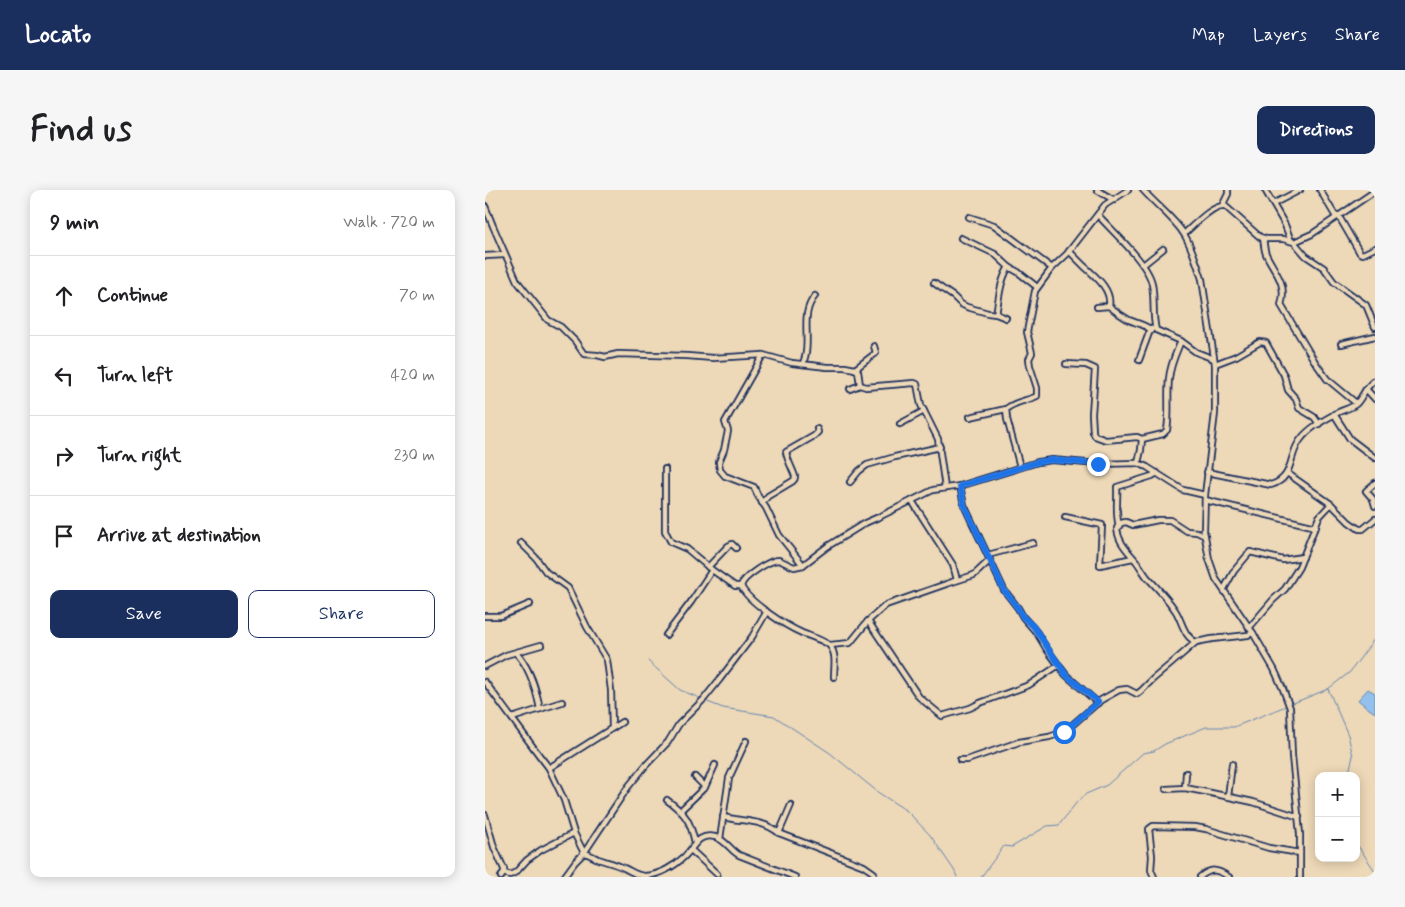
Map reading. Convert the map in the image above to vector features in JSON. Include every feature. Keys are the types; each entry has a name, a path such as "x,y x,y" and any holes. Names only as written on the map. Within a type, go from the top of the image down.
{"street":[{"path":"1097,190 1113,200"},
{"path":"970,417 1007,409 1018,402 1034,398 1038,394 1029,366 1029,359 1032,353 1027,332 1035,291 1105,205 1128,190"},
{"path":"1143,190 1184,234 1202,279 1214,362 1215,413 1207,472 1205,536 1209,559 1216,579 1253,633 1290,705 1292,756 1299,817 1300,877"},
{"path":"1222,206 1228,190"},
{"path":"1265,190 1285,225 1292,242 1306,256 1323,268 1334,282 1366,305 1375,327"},
{"path":"1273,204 1300,190"},
{"path":"1320,190 1360,253 1363,254 1375,248"},
{"path":"1184,234 1213,209 1222,206 1228,208 1257,236 1292,242 1312,234 1375,191"},
{"path":"485,206 517,281 548,320 561,327 575,341 584,354 609,357 618,354 713,358 763,355 792,363 855,368 876,353 875,346"},
{"path":"1098,215 1143,266 1152,282 1153,329 1139,360"},
{"path":"969,217 994,225 1052,268"},
{"path":"961,238 995,254 1009,267 1037,287"},
{"path":"1263,238 1266,253 1278,273 1284,297 1281,305 1284,311 1327,379 1356,404"},
{"path":"1143,266 1163,249"},
{"path":"1069,251 1101,283 1108,294 1109,306"},
{"path":"485,256 505,255"},
{"path":"995,314 1005,272 1009,267"},
{"path":"934,283 967,308 1006,318"},
{"path":"803,364 806,352 807,313 809,303 815,296"},
{"path":"1097,307 1109,306 1127,319 1181,341 1214,362 1236,356 1260,342 1266,343 1283,375 1288,390 1299,408 1314,417 1319,424"},
{"path":"1341,344 1375,336"},
{"path":"1067,364 1086,365 1095,369 1092,414 1095,436 1106,440 1137,437 1142,439 1163,434 1167,430 1170,368 1181,341"},
{"path":"763,355 725,422 728,432 719,462 720,470 725,476 754,487 779,535 803,565"},
{"path":"855,368 858,371 860,385"},
{"path":"1207,472 1271,485 1281,480 1287,473 1299,440 1334,414 1356,404 1375,380"},
{"path":"850,389 860,385 866,387 914,382 918,387 921,405 935,431 940,447 945,488"},
{"path":"1366,389 1375,398"},
{"path":"1007,409 1007,419 1020,467"},
{"path":"900,424 924,411"},
{"path":"1334,414 1350,438 1375,458"},
{"path":"762,503 767,496 793,481 795,474 788,462 786,452 814,436 818,432 817,429"},
{"path":"1139,463 1142,439"},
{"path":"849,482 867,465 940,447"},
{"path":"989,562 974,575 886,606 868,621 850,643 829,645 798,631 766,612 744,592 741,586 741,583 746,578 769,562 779,560 794,567 803,565 827,546 865,523 933,490 960,486 1020,467 1052,460 1098,464 1139,463 1183,490 1205,498 1316,527"},
{"path":"665,469 665,531 671,542 687,549 710,569 735,586 741,586"},
{"path":"1119,526 1115,515 1118,500 1117,487 1157,473"},
{"path":"1287,473 1331,504 1359,529 1363,529 1375,519"},
{"path":"1375,483 1366,492 1373,499 1375,506"},
{"path":"960,486 964,505 989,562 1004,590 1023,617 1033,626 1066,675 1098,702"},
{"path":"911,501 953,565 957,580"},
{"path":"1249,628 1285,589 1299,567 1319,518 1331,504"},
{"path":"1065,517 1102,525 1100,565 1133,558"},
{"path":"1196,642 1193,641 1181,625 1176,610 1145,576 1117,537 1117,528 1121,523 1126,522 1133,525 1158,520 1170,520 1187,530 1205,536"},
{"path":"521,543 536,558 546,572 568,588 587,627 607,660 611,690 612,728"},
{"path":"988,556 1033,543"},
{"path":"666,635 691,602 710,569 728,546 732,544 736,548"},
{"path":"1224,589 1234,570 1250,552 1283,560 1303,557"},
{"path":"485,616 501,616 530,604"},
{"path":"564,877 584,853 645,765 668,742 679,724 704,699 720,679 752,637 766,612"},
{"path":"868,621 919,697 939,715 943,716 970,708 1029,684 1059,665"},
{"path":"960,760 967,760 1019,742 1049,737 1064,732 1098,702 1119,690 1127,690 1137,694 1196,642 1253,633"},
{"path":"485,666 490,662 541,645"},
{"path":"829,645 833,651 835,677"},
{"path":"515,653 519,656 534,683 541,709"},
{"path":"485,682 549,768 564,800 573,833 584,853 642,876 656,874 671,866 684,857 695,843 709,836 720,839 739,855 795,877"},
{"path":"512,718 562,702"},
{"path":"549,768 622,722"},
{"path":"720,839 729,778 746,741"},
{"path":"681,810 705,787 715,764"},
{"path":"1228,797 1232,764"},
{"path":"1185,788 1186,773"},
{"path":"695,777 705,787"},
{"path":"1166,789 1185,788 1253,802 1299,817"},
{"path":"667,800 681,810 691,825 695,843"},
{"path":"779,832 791,805"},
{"path":"485,815 494,847 502,865 503,875 510,875 516,872 534,855 573,833"},
{"path":"723,817 765,824 779,832 864,866 875,873 873,877"},
{"path":"1154,877 1151,870 1153,856 1149,829 1153,826 1181,826 1206,830 1253,844 1300,853"},
{"path":"691,850 717,874"},
{"path":"1200,877 1213,870 1229,877"}],"water":[{"path":"1368,689 1375,693 1375,713 1358,700"}],"waterway":[{"path":"981,877 1004,846 1012,847 1047,826 1059,825 1077,802 1086,794 1107,785 1143,753 1154,751 1165,744 1206,727 1234,727 1328,689 1350,672 1375,638"},
{"path":"648,661 680,690 702,699"},
{"path":"1328,689 1348,735 1353,756 1349,772"},
{"path":"705,701 723,708 774,716 830,753 879,793 907,811 930,835 957,877"},
{"path":"1360,849 1375,871"}],"route":[{"path":"1064,732 1098,702 1066,675 1046,648 1033,626 1023,617 1000,584 964,505 960,486 1038,462 1052,460 1098,464"}]}
